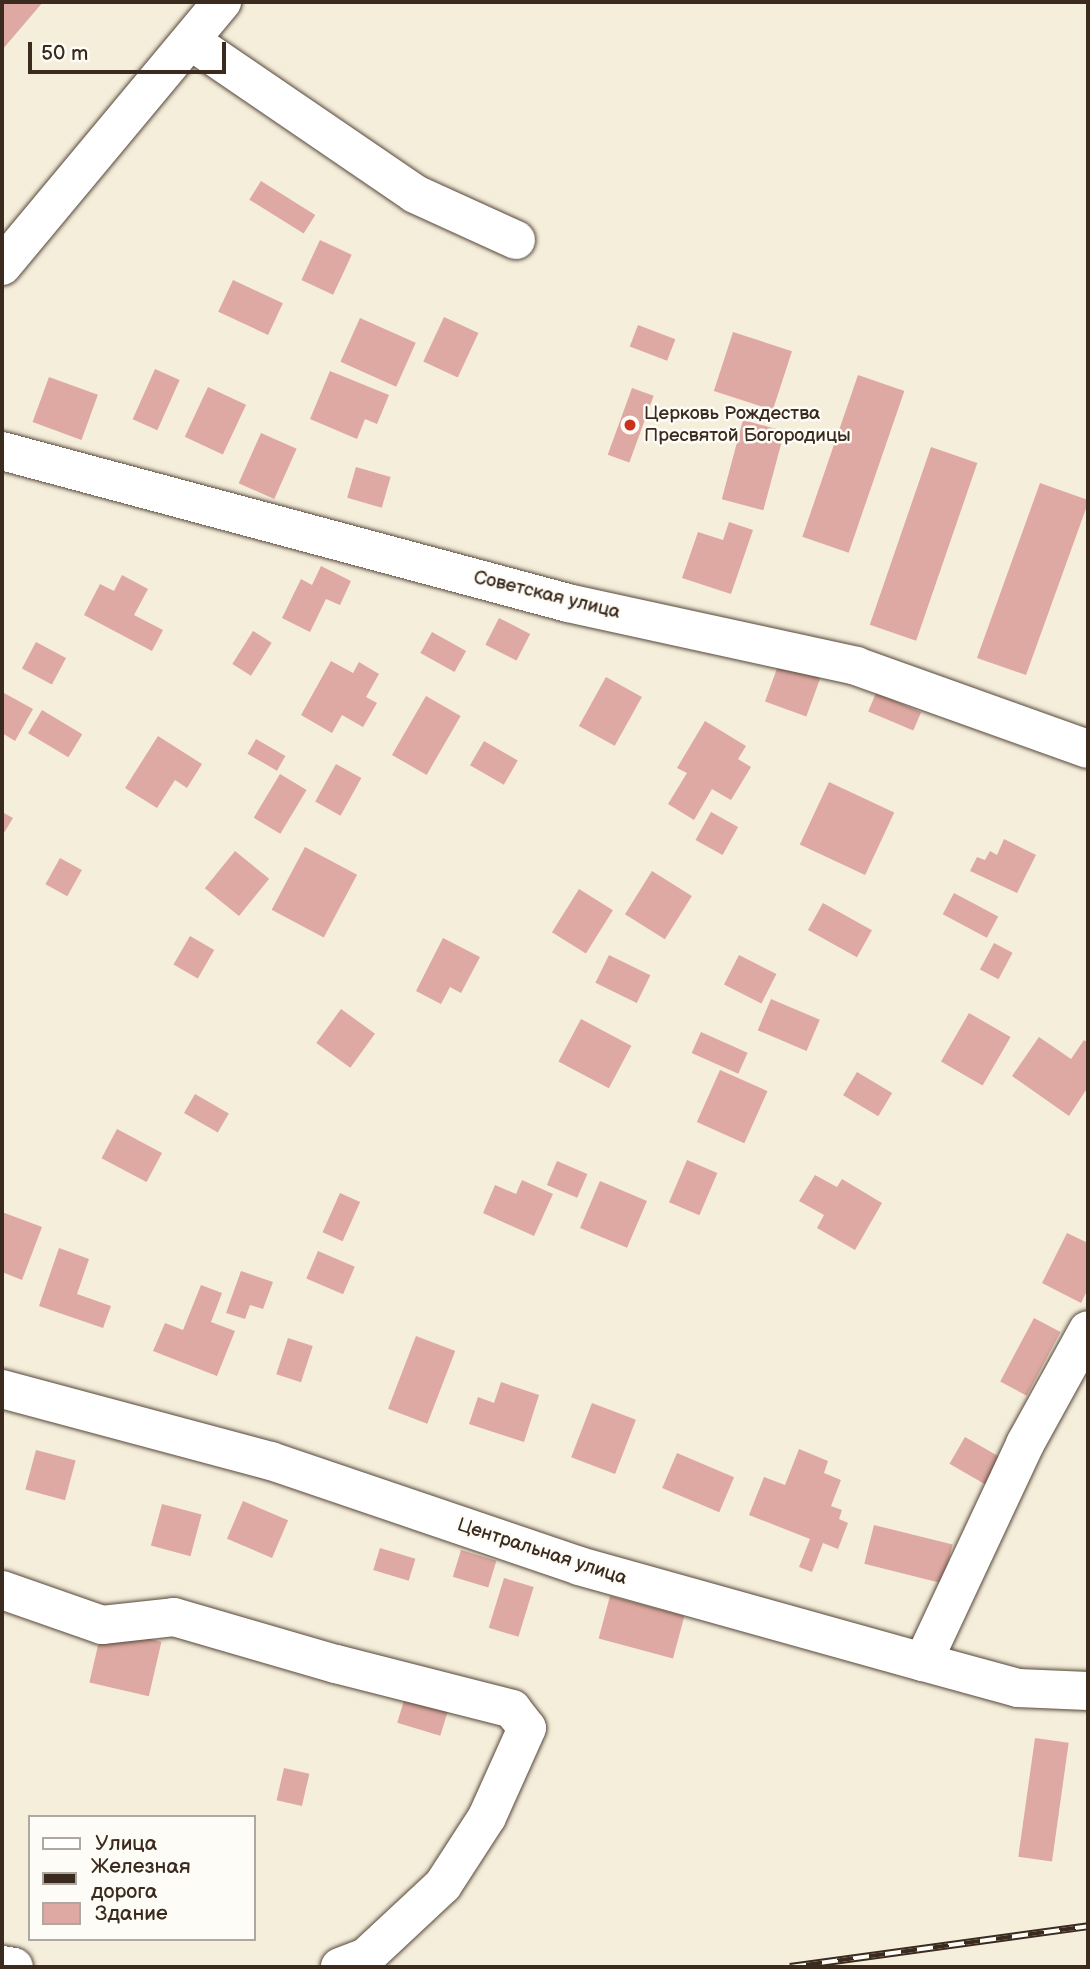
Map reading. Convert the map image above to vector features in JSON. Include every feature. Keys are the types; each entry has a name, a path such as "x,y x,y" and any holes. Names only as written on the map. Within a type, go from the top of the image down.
{"street":[{"path":"2,266 222,2"},
{"path":"191,41 415,194 516,240"},
{"name":"Советская улица","path":"2,451 568,603 856,666 1088,749"},
{"path":"923,1662 1025,1444 1088,1330"},
{"name":"Центральная улица","path":"2,1389 271,1461 579,1566 923,1662 1018,1688 1088,1690"},
{"path":"2,1590 102,1625 174,1617 336,1664 512,1709 527,1728 487,1817 443,1885 366,1957 340,1967"},
{"path":"2,1965 14,1967"}],"building":[{"path":"2,2 43,2 2,50"},
{"path":"261,181 315,215 304,234 249,200"},
{"path":"320,240 352,255 333,295 301,280"},
{"path":"233,280 283,303 268,335 218,312"},
{"path":"444,317 478,333 458,377 423,361"},
{"path":"360,318 416,343 396,387 340,362"},
{"path":"638,325 675,339 667,361 630,346"},
{"path":"733,332 792,351 773,410 714,391"},
{"path":"155,369 180,380 157,430 133,419"},
{"path":"330,371 389,395 377,424 365,419 357,439 310,419"},
{"path":"858,375 904,391 849,553 802,537"},
{"path":"49,377 98,395 81,440 33,422"},
{"path":"208,387 246,405 223,455 185,437"},
{"name":"Церковь Рождества Пресвятой Богородицы","path":"632,388 654,396 629,463 608,455"},
{"path":"743,420 785,431 763,510 722,499"},
{"path":"261,433 297,449 274,499 239,483"},
{"path":"931,447 977,463 916,641 870,625"},
{"path":"356,467 391,477 382,508 347,498"},
{"path":"1040,483 1088,500 1088,503 1026,675 977,658"},
{"path":"729,522 753,530 731,594 682,578 698,532 723,540"},
{"path":"321,566 351,581 340,605 326,599 310,632 282,618 301,579 312,585"},
{"path":"122,575 148,589 134,615 163,630 152,651 84,615 100,584 114,591"},
{"path":"499,618 530,634 517,661 485,645"},
{"path":"253,631 272,643 251,676 232,664"},
{"path":"432,632 466,651 454,672 420,653"},
{"path":"36,642 66,658 52,684 22,668"},
{"path":"331,661 353,673 359,662 379,674 366,697 377,703 363,727 342,715 332,733 301,715"},
{"path":"779,663 820,678 806,717 765,702"},
{"path":"606,677 642,697 615,746 579,726"},
{"path":"4,693 33,709 15,741 2,733"},
{"path":"876,693 921,712 913,731 868,711"},
{"path":"426,696 461,716 427,775 392,755"},
{"path":"42,710 82,734 68,757 28,733"},
{"path":"705,721 746,746 738,759 751,767 731,800 712,789 694,820 668,804 687,773 677,768"},
{"path":"158,736 202,764 187,788 175,780 157,808 125,788"},
{"path":"256,739 285,756 277,771 248,754"},
{"path":"484,741 518,760 504,785 470,765"},
{"path":"336,764 361,778 341,816 315,802"},
{"path":"280,774 307,790 280,834 254,818"},
{"path":"829,782 894,812 865,875 800,845"},
{"path":"2,812 13,818 2,836"},
{"path":"711,812 738,827 723,855 695,840"},
{"path":"1004,839 1036,855 1017,893 970,871 977,857 985,860 990,851 997,855"},
{"path":"305,847 357,875 324,937 272,910"},
{"path":"235,851 269,879 239,916 205,888"},
{"path":"60,858 82,870 67,896 45,884"},
{"path":"652,871 692,896 665,939 625,914"},
{"path":"579,889 613,910 586,953 552,932"},
{"path":"954,893 998,916 987,938 943,914"},
{"path":"823,903 872,930 857,957 808,930"},
{"path":"190,936 214,950 198,979 174,965"},
{"path":"443,938 480,957 461,993 450,987 441,1004 416,991"},
{"path":"994,943 1013,953 998,979 980,969"},
{"path":"609,955 650,975 637,1003 595,983"},
{"path":"739,955 776,974 761,1003 724,984"},
{"path":"771,999 820,1020 807,1051 758,1030"},
{"path":"341,1009 375,1034 350,1068 316,1043"},
{"path":"969,1013 1011,1037 983,1085 941,1061"},
{"path":"581,1019 631,1046 609,1088 558,1061"},
{"path":"701,1032 748,1053 738,1074 692,1053"},
{"path":"1039,1037 1071,1059 1084,1040 1088,1043 1088,1087 1069,1116 1012,1076"},
{"path":"720,1070 768,1091 744,1143 697,1122"},
{"path":"857,1072 892,1093 878,1116 843,1095"},
{"path":"195,1094 229,1114 218,1133 184,1113"},
{"path":"117,1129 162,1153 147,1182 102,1158"},
{"path":"687,1160 717,1173 699,1215 669,1202"},
{"path":"557,1161 587,1174 577,1198 547,1185"},
{"path":"815,1175 837,1187 842,1179 882,1203 855,1250 817,1228 824,1215 799,1201"},
{"path":"522,1180 553,1194 534,1236 483,1213 495,1185 516,1194"},
{"path":"600,1181 647,1201 627,1248 580,1228"},
{"path":"340,1193 360,1202 343,1241 323,1232"},
{"path":"2,1212 42,1227 22,1280 2,1272"},
{"path":"1067,1233 1088,1243 1088,1289 1081,1303 1042,1283"},
{"path":"59,1248 89,1259 77,1294 111,1306 103,1328 39,1306"},
{"path":"318,1251 355,1267 343,1294 306,1279"},
{"path":"241,1271 273,1282 263,1309 250,1305 245,1319 226,1313"},
{"path":"201,1285 222,1293 211,1322 235,1331 217,1376 153,1351 165,1323 183,1330"},
{"path":"1034,1318 1060,1332 1027,1396 1000,1382"},
{"path":"416,1336 455,1351 427,1424 388,1409"},
{"path":"288,1338 313,1346 301,1382 276,1374"},
{"path":"501,1382 539,1395 524,1442 469,1424 478,1397 494,1403"},
{"path":"592,1403 636,1420 615,1474 571,1457"},
{"path":"965,1437 1007,1461 991,1488 950,1464"},
{"path":"799,1449 828,1461 824,1473 841,1480 831,1506 842,1510 839,1519 848,1523 838,1549 823,1543 812,1572 799,1567 810,1539 749,1515 764,1477 785,1485"},
{"path":"36,1450 76,1461 65,1500 25,1490"},
{"path":"677,1453 734,1477 719,1512 662,1488"},
{"path":"243,1501 288,1520 272,1558 227,1539"},
{"path":"162,1504 202,1515 190,1556 151,1546"},
{"path":"874,1525 953,1545 943,1583 864,1564"},
{"path":"380,1548 415,1559 409,1581 373,1570"},
{"path":"461,1550 496,1561 488,1588 453,1577"},
{"path":"504,1578 534,1587 518,1637 489,1628"},
{"path":"610,1596 684,1616 673,1658 599,1639"},
{"path":"102,1628 161,1642 149,1696 89,1683"},
{"path":"406,1694 449,1707 440,1736 397,1723"},
{"path":"1035,1738 1069,1743 1052,1862 1018,1857"},
{"path":"284,1768 309,1774 302,1806 277,1800"}],"railway":[{"path":"790,1967 1088,1926"}],"place":[{"name":"Церковь Рождества Пресвятой Богородицы","path":"630,425"}]}
